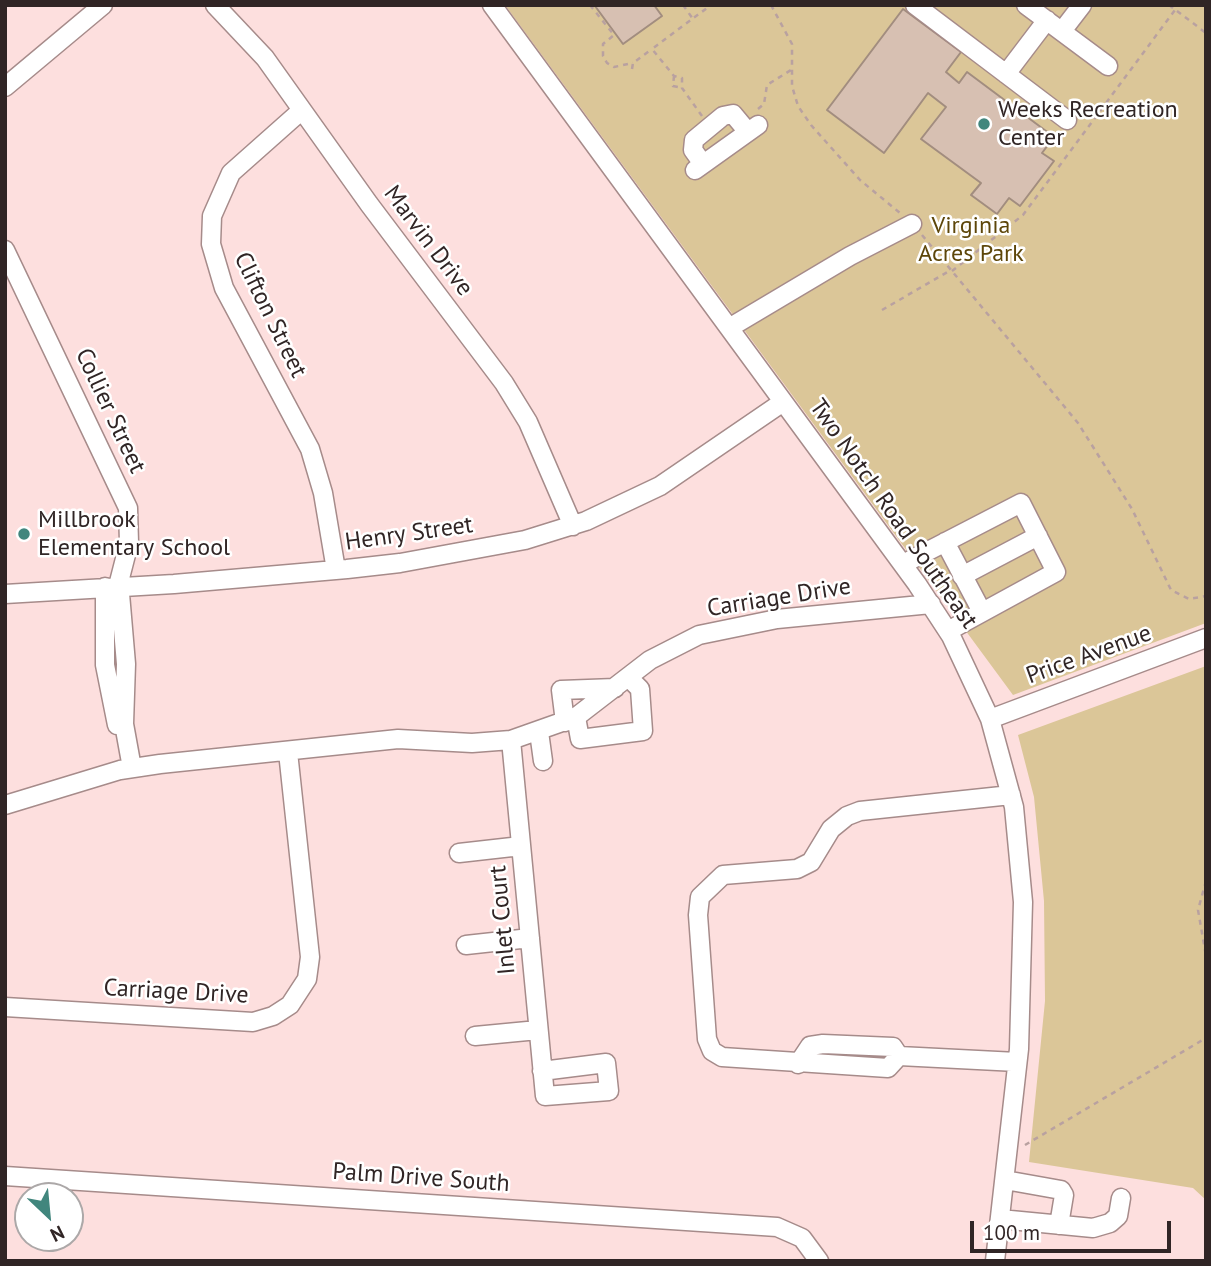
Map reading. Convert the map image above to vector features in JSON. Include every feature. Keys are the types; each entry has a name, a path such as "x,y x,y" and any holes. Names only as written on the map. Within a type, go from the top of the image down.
{"street":[{"path":"5,87 103,5"},
{"name":"Marvin Drive","path":"215,5 247,36 505,383 528,422 573,526"},
{"name":"Two Notch Road Southeast","path":"492,5 931,604 948,631 990,719 1011,795 1019,839 1023,902 1017,1062 995,1261"},
{"path":"915,5 1067,120"},
{"path":"1027,5 1108,66"},
{"path":"1062,31 1082,5"},
{"path":"1006,74 1047,20"},
{"name":"Clifton Street","path":"302,110 231,173 212,216 211,244 224,288 310,449 323,493 336,570"},
{"path":"733,114 753,129 699,167 693,150 694,139 723,116 733,114"},
{"path":"729,328 850,256 912,224"},
{"name":"Collier Street","path":"5,250 128,508 131,531 113,586 105,665 126,769"},
{"name":"Henry Street","path":"5,594 336,570 400,563 493,547 573,526 666,482 783,402"},
{"path":"903,564 1021,503 1056,572 948,631"},
{"path":"962,576 1038,536"},
{"path":"945,542 982,612"},
{"name":"Carriage Drive","path":"5,805 126,769 398,739 472,743 511,740 570,720 665,650 717,630 843,610 931,604"},
{"name":"Price Avenue","path":"990,719 1206,638"},
{"path":"622,682 640,689 643,731 580,739 570,720 561,690 622,682"},
{"path":"539,732 543,761"},
{"name":"Inlet Court","path":"511,740 538,1030 542,1071 545,1096 609,1090 606,1063 542,1071"},
{"name":"Carriage Drive","path":"5,1007 253,1022 273,1016 290,1005 307,979 310,957 288,752"},
{"path":"1011,795 860,811 846,816 831,829 811,862 797,869 723,875 700,898 698,915 707,1039 712,1051 722,1057 888,1068 899,1056 1017,1062"},
{"path":"458,853 521,846"},
{"path":"466,945 530,938"},
{"path":"475,1036 538,1030"},
{"name":"Palm Drive South","path":"5,1176 777,1227 802,1238 819,1261"},
{"path":"1005,1180 1061,1190 1064,1195 1059,1225"},
{"path":"1000,1219 1093,1228 1104,1226 1118,1216 1121,1198"}],"path":[{"path":"590,5 614,35 603,44 603,56 614,66 633,63 711,5"},
{"path":"683,5 693,19"},
{"path":"771,5 792,44 792,86 798,106 811,125 860,180 912,224 1056,395 1091,443 1132,509 1171,590 1189,599 1206,596"},
{"path":"1169,5 1206,33"},
{"path":"882,310 952,270 1023,215 1175,10"},
{"path":"652,49 674,76 682,78 682,88 704,118"},
{"path":"632,69 633,63"},
{"path":"674,76 673,86 682,88"},
{"path":"1206,881 1198,910 1206,956"},
{"path":"1008,1151 1022,1146 1206,1038"}],"green space":[{"name":"Virginia Acres Park","path":"505,5 1206,5 1206,623 1013,695"},
{"path":"1206,666 1206,1200 1193,1188 1029,1162 1045,1001 1044,901 1034,797 1018,735"}],"building":[{"path":"654,5 662,16 623,44 595,6"},
{"name":"Weeks Recreation Center","path":"903,9 961,52 946,72 959,83 967,72 1054,137 1042,153 1054,161 1020,206 1009,198 997,214 971,195 981,183 921,139 946,107 928,93 884,153 827,110"}],"place":[{"name":"Weeks Recreation Center","path":"984,124"},
{"name":"Millbrook Elementary School","path":"24,534"}]}
